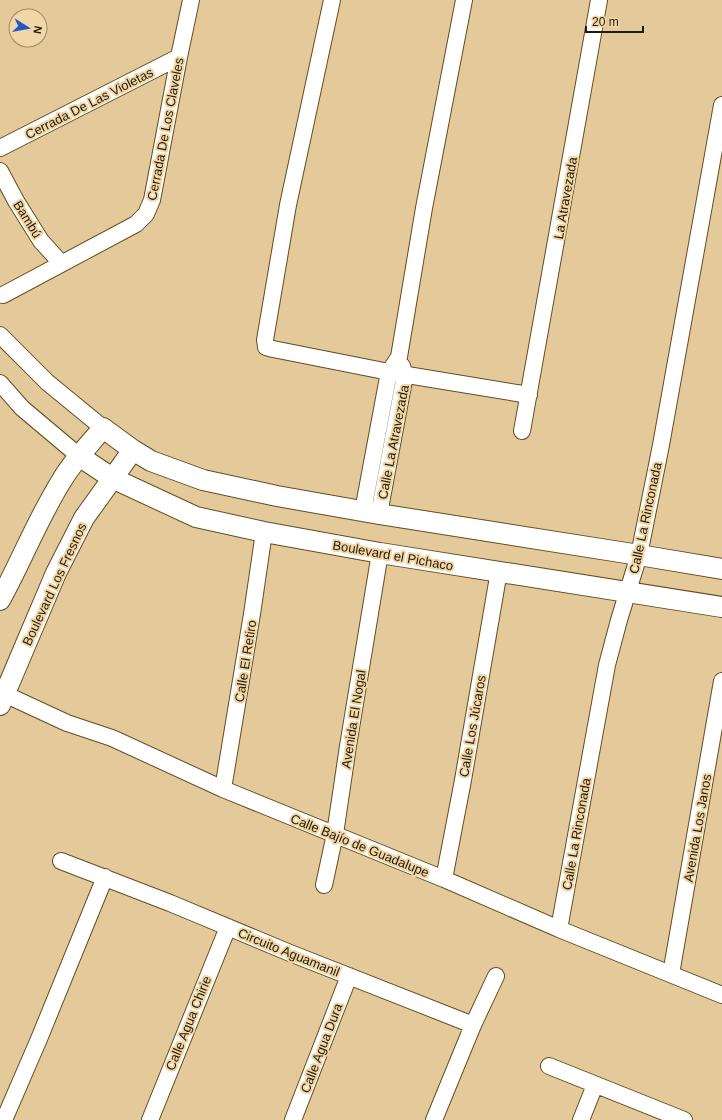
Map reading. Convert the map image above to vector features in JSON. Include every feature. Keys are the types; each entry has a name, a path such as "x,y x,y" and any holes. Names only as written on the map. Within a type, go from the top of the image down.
{"street":[{"name":"Cerrada De Los Claveles","path":"3,295 136,224 146,214 152,200 191,0"},
{"path":"332,0 288,205 265,340 266,347 406,375"},
{"path":"389,372 399,357 424,208 464,0"},
{"name":"La Atravezada","path":"522,431 599,0"},
{"name":"Cerrada De Las Violetas","path":"0,148 179,57"},
{"name":"Calle La Rinconada","path":"558,929 607,664 639,554 661,445 722,105"},
{"name":"Bambú","path":"0,171 16,201 41,241 61,263"},
{"path":"0,335 47,382 103,428 133,450 151,460 203,480 277,496 639,554 722,569"},
{"path":"399,357 406,375"},
{"name":"Calle La Atravezada","path":"371,512 374,455 389,372"},
{"name":"Calle La Atravezada","path":"371,512 390,458 406,375 529,395"},
{"path":"0,383 22,408 79,456"},
{"path":"0,600 43,512 62,479 103,428"},
{"name":"Boulevard Los Fresnos","path":"1,697 56,573 84,518 133,450"},
{"path":"374,455 390,458"},
{"name":"Boulevard el Pichaco","path":"79,456 112,478 196,517 264,532 380,553 722,607"},
{"name":"Calle El Retiro","path":"223,789 264,532"},
{"name":"Avenida El Nogal","path":"324,885 336,834 348,746 380,553"},
{"name":"Calle Los Júcaros","path":"444,880 499,572"},
{"name":"Avenida Los Janos","path":"671,974 722,681"},
{"name":"Calle Bajío de Guadalupe","path":"1,697 67,723 112,738 223,789 336,834 558,929 722,995"},
{"name":"Circuito Aguamanil","path":"62,861 473,1025"},
{"path":"4,1120 39,1039 105,877"},
{"name":"Calle Agua Chirie","path":"150,1120 228,927"},
{"name":"Calle Agua Dura","path":"293,1120 349,976"},
{"path":"434,1120 473,1025 496,976"},
{"path":"549,1066 684,1120"},
{"path":"582,1120 595,1085"}]}
